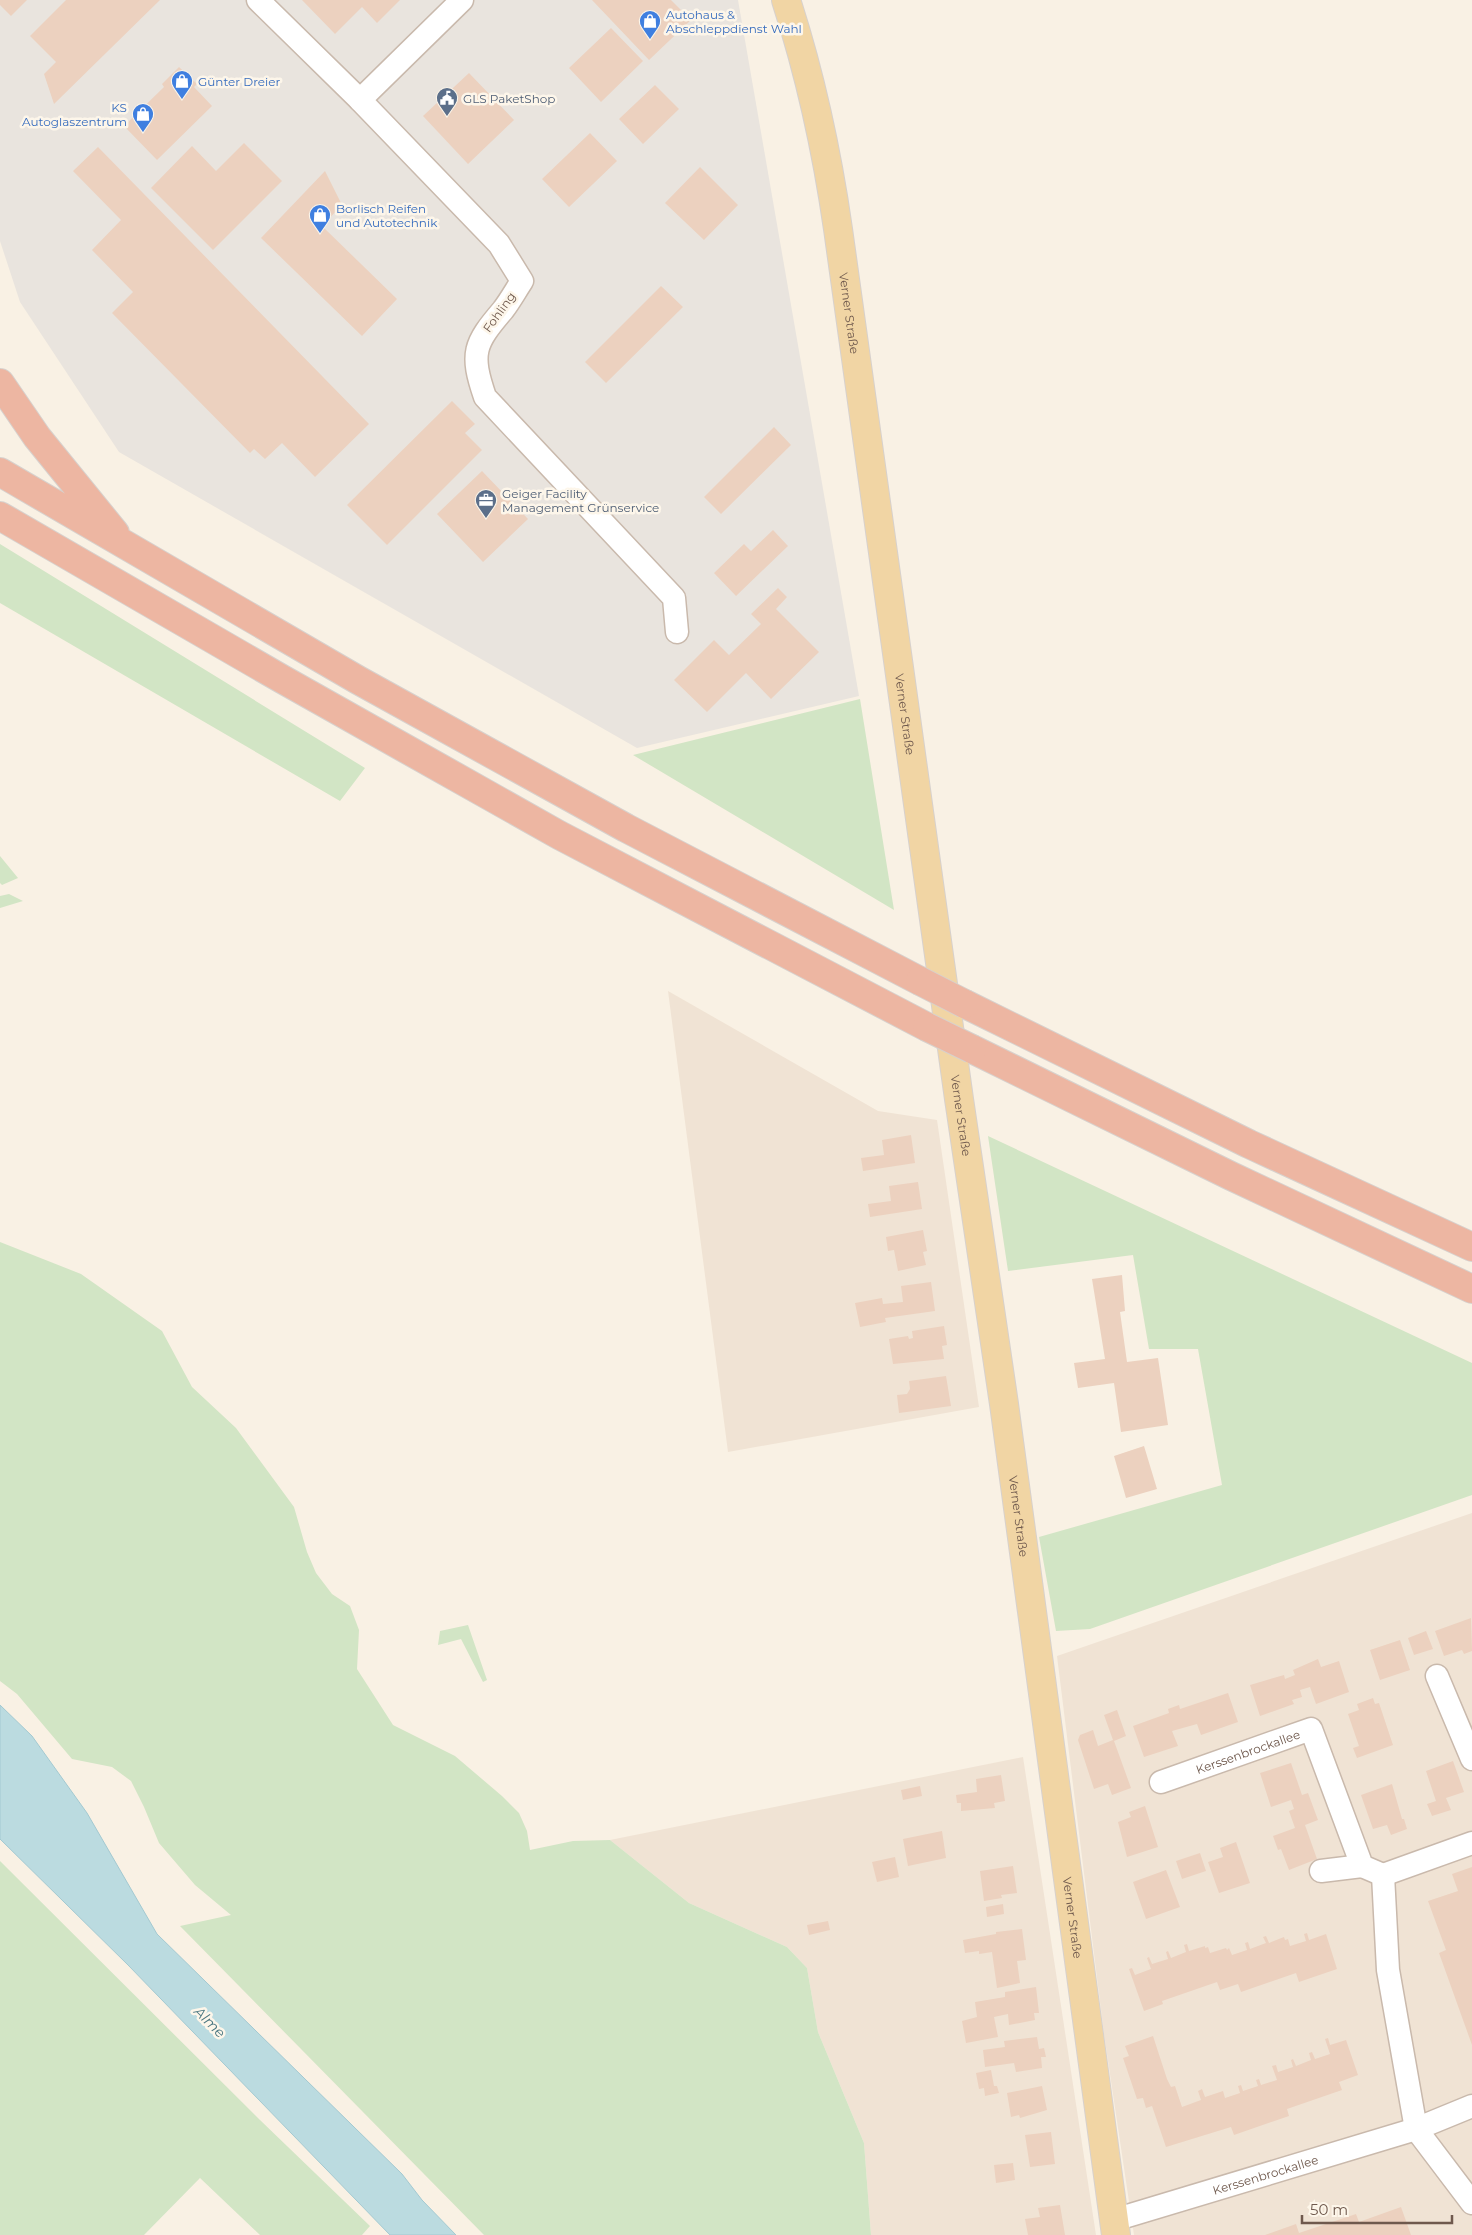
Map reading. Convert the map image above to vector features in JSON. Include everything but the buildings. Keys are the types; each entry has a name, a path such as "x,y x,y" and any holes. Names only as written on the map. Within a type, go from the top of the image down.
{"highway":[{"path":"0,383 37,437 125,546"},
{"path":"0,472 358,680 626,828 920,982 1249,1144 1472,1247"},
{"path":"0,516 282,679 559,835 927,1027 1231,1176 1472,1289"}],"main road":[{"name":"Verner Straße","path":"786,0 795,28 830,173 837,220 957,1085 1004,1404 1115,2227"}],"street":[{"name":"Fohling","path":"258,0 360,100 499,244 522,280 503,310 494,319 479,341 477,364 485,397 674,598 677,632"},
{"path":"360,100 462,0"},
{"path":"1437,1676 1472,1759"},
{"name":"Kerssenbrockallee","path":"1161,1782 1311,1729 1362,1866"},
{"path":"1322,1872 1362,1866 1383,1874 1472,1843"},
{"path":"1383,1874 1388,1970 1416,2128 1472,2203"},
{"name":"Kerssenbrockallee","path":"1115,2227 1416,2128 1472,2106"}],"shaded area":[{"path":"0,0 738,0 859,696 637,748 119,452 20,302 0,241"},
{"path":"668,991 878,1111 937,1120 979,1407 728,1452"},
{"path":"1472,1513 1472,2235 1134,2235 1104,2034 1057,1656"},
{"path":"1023,1757 1096,2235 871,2235 864,2143 818,2032 807,1968 787,1947 689,1903 610,1840"}],"green space":[{"path":"0,544 365,768 340,801 0,603"},
{"path":"860,699 894,910 633,755"},
{"path":"0,856 18,878 2,885 0,883"},
{"path":"9,894 23,901 0,908 0,896"},
{"path":"988,1136 1472,1363 1472,1495 1090,1629 1056,1631 1039,1537 1222,1485 1198,1349 1149,1349 1133,1255 1008,1271"},
{"path":"0,1242 81,1274 162,1331 192,1387 236,1428 294,1507 307,1552 316,1573 332,1594 350,1606 359,1630 357,1669 393,1725 455,1756 502,1796 519,1813 527,1831 530,1850 573,1841 610,1840 689,1903 787,1947 807,1968 818,2032 864,2143 871,2235 484,2235 180,1926 231,1915 195,1885 159,1843 131,1781 112,1767 72,1759 17,1694 0,1681"},
{"path":"468,1625 487,1680 483,1682 461,1639 438,1645 440,1631"},
{"path":"0,1861 260,2120 370,2226 362,2235 260,2235 200,2178 144,2235 0,2235"}],"water":[{"name":"Alme","path":"0,1705 32,1736 87,1813 157,1934 402,2174 422,2200 456,2235 390,2235 128,1965 0,1839"}],"place":[{"name":"Autohaus & Abschleppdienst Wahl","path":"650,40"},
{"name":"Günter Dreier","path":"182,100"},
{"name":"GLS PaketShop","path":"447,117"},
{"name":"KS Autoglaszentrum","path":"143,133"},
{"name":"Borlisch Reifen und Autotechnik","path":"320,234"},
{"name":"Geiger Facility Management Grünservice","path":"486,519"}]}
